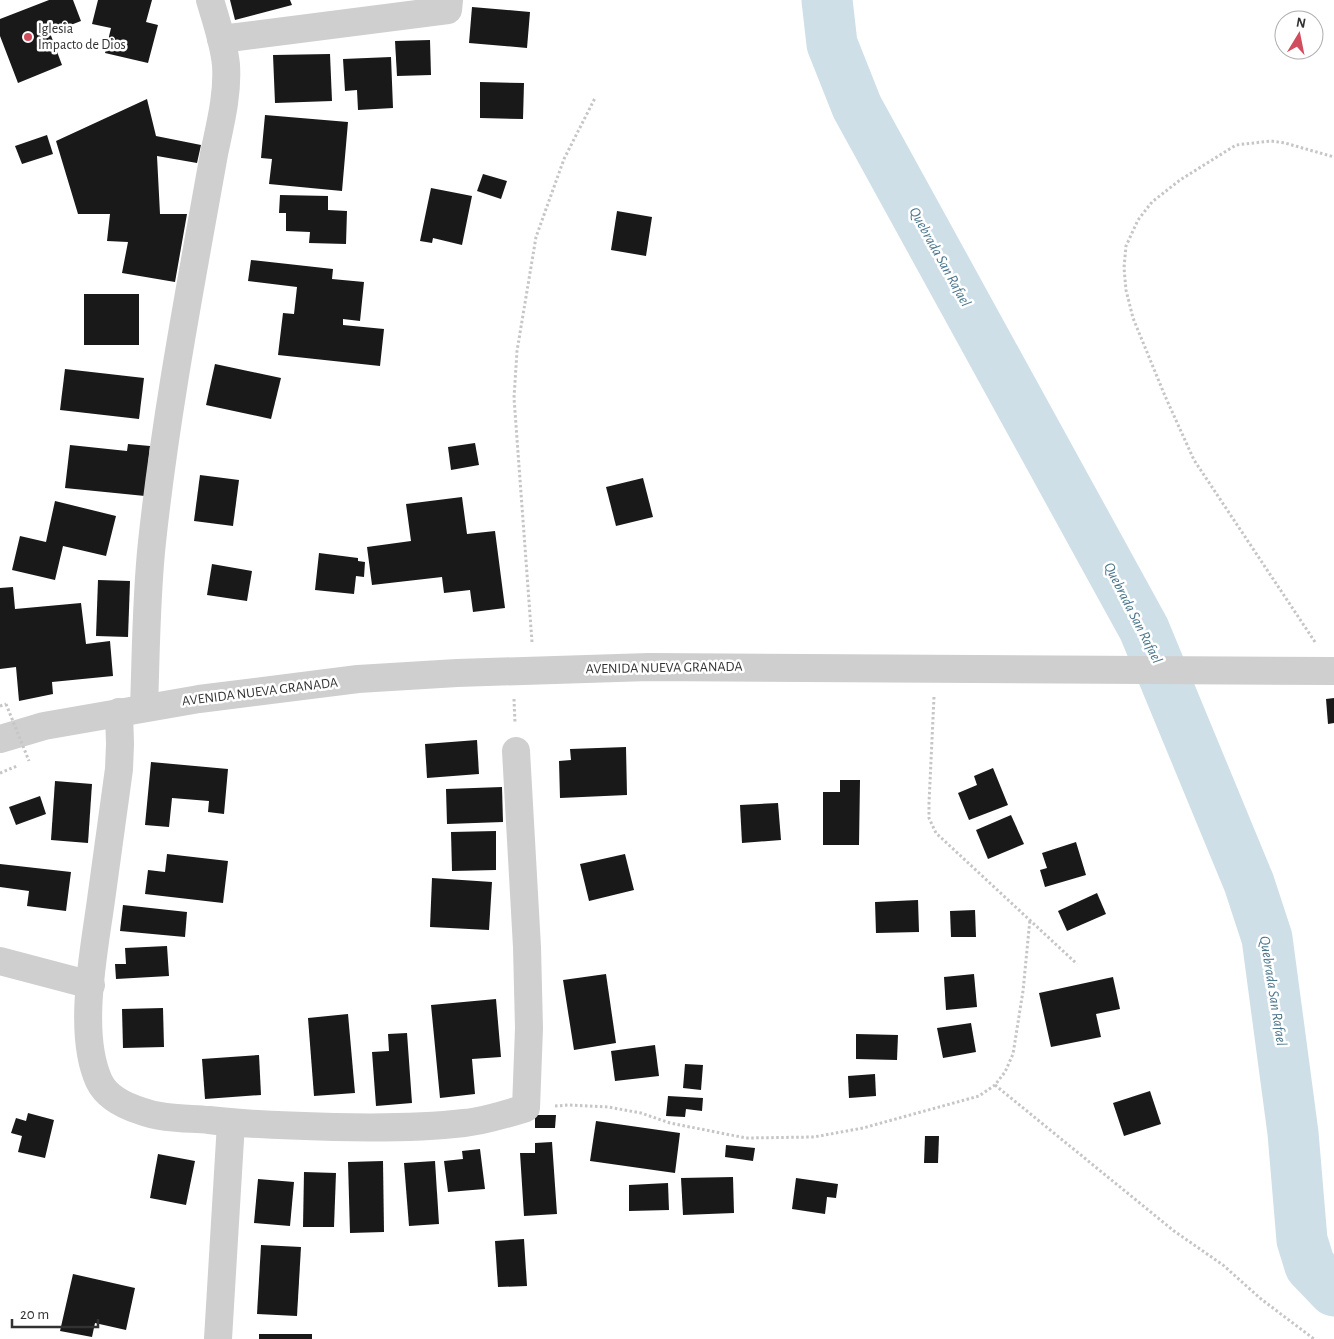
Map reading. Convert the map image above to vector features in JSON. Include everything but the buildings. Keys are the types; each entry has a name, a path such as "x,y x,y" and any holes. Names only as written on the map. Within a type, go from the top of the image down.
{"street":[{"path":"210,0 226,63 223,110 161,467 152,544 148,602 132,710 120,744 119,768 91,985 89,1030 92,1059 100,1082 108,1094 121,1103 143,1112 261,1125 399,1128 465,1123 526,1108 528,1028 527,947 516,751"},
{"path":"221,39 448,10 449,0"},
{"name":"AVENIDA NUEVA GRANADA","path":"0,739 44,726 199,699 358,680 524,670 649,666 1334,671"},
{"path":"0,961 91,985"},
{"path":"218,1339 231,1123"}],"path":[{"path":"516,751 524,670 514,408 517,351 536,237 564,159 595,98"},
{"path":"1318,645 1194,460 1164,396 1133,318 1126,290 1124,268 1126,246 1138,220 1152,202 1180,180 1236,145 1251,142 1278,142 1334,157"},
{"path":"935,668 929,818 936,833 1077,964"},
{"path":"0,706 6,704 29,761"},
{"path":"526,1108 570,1105 608,1107 641,1113 670,1123 746,1138 814,1137 863,1128 979,1096 995,1085 1005,1072 1013,1054 1024,991 1030,920"},
{"path":"995,1085 1174,1231 1224,1265 1314,1339"}],"waterway":[{"name":"Quebrada San Rafael","path":"827,0 832,44 857,107 1144,629 1249,883 1267,938 1293,1133 1302,1240 1310,1266 1334,1291"}],"place":[{"name":"Iglesia Impacto de Dios","path":"28,37"}]}
